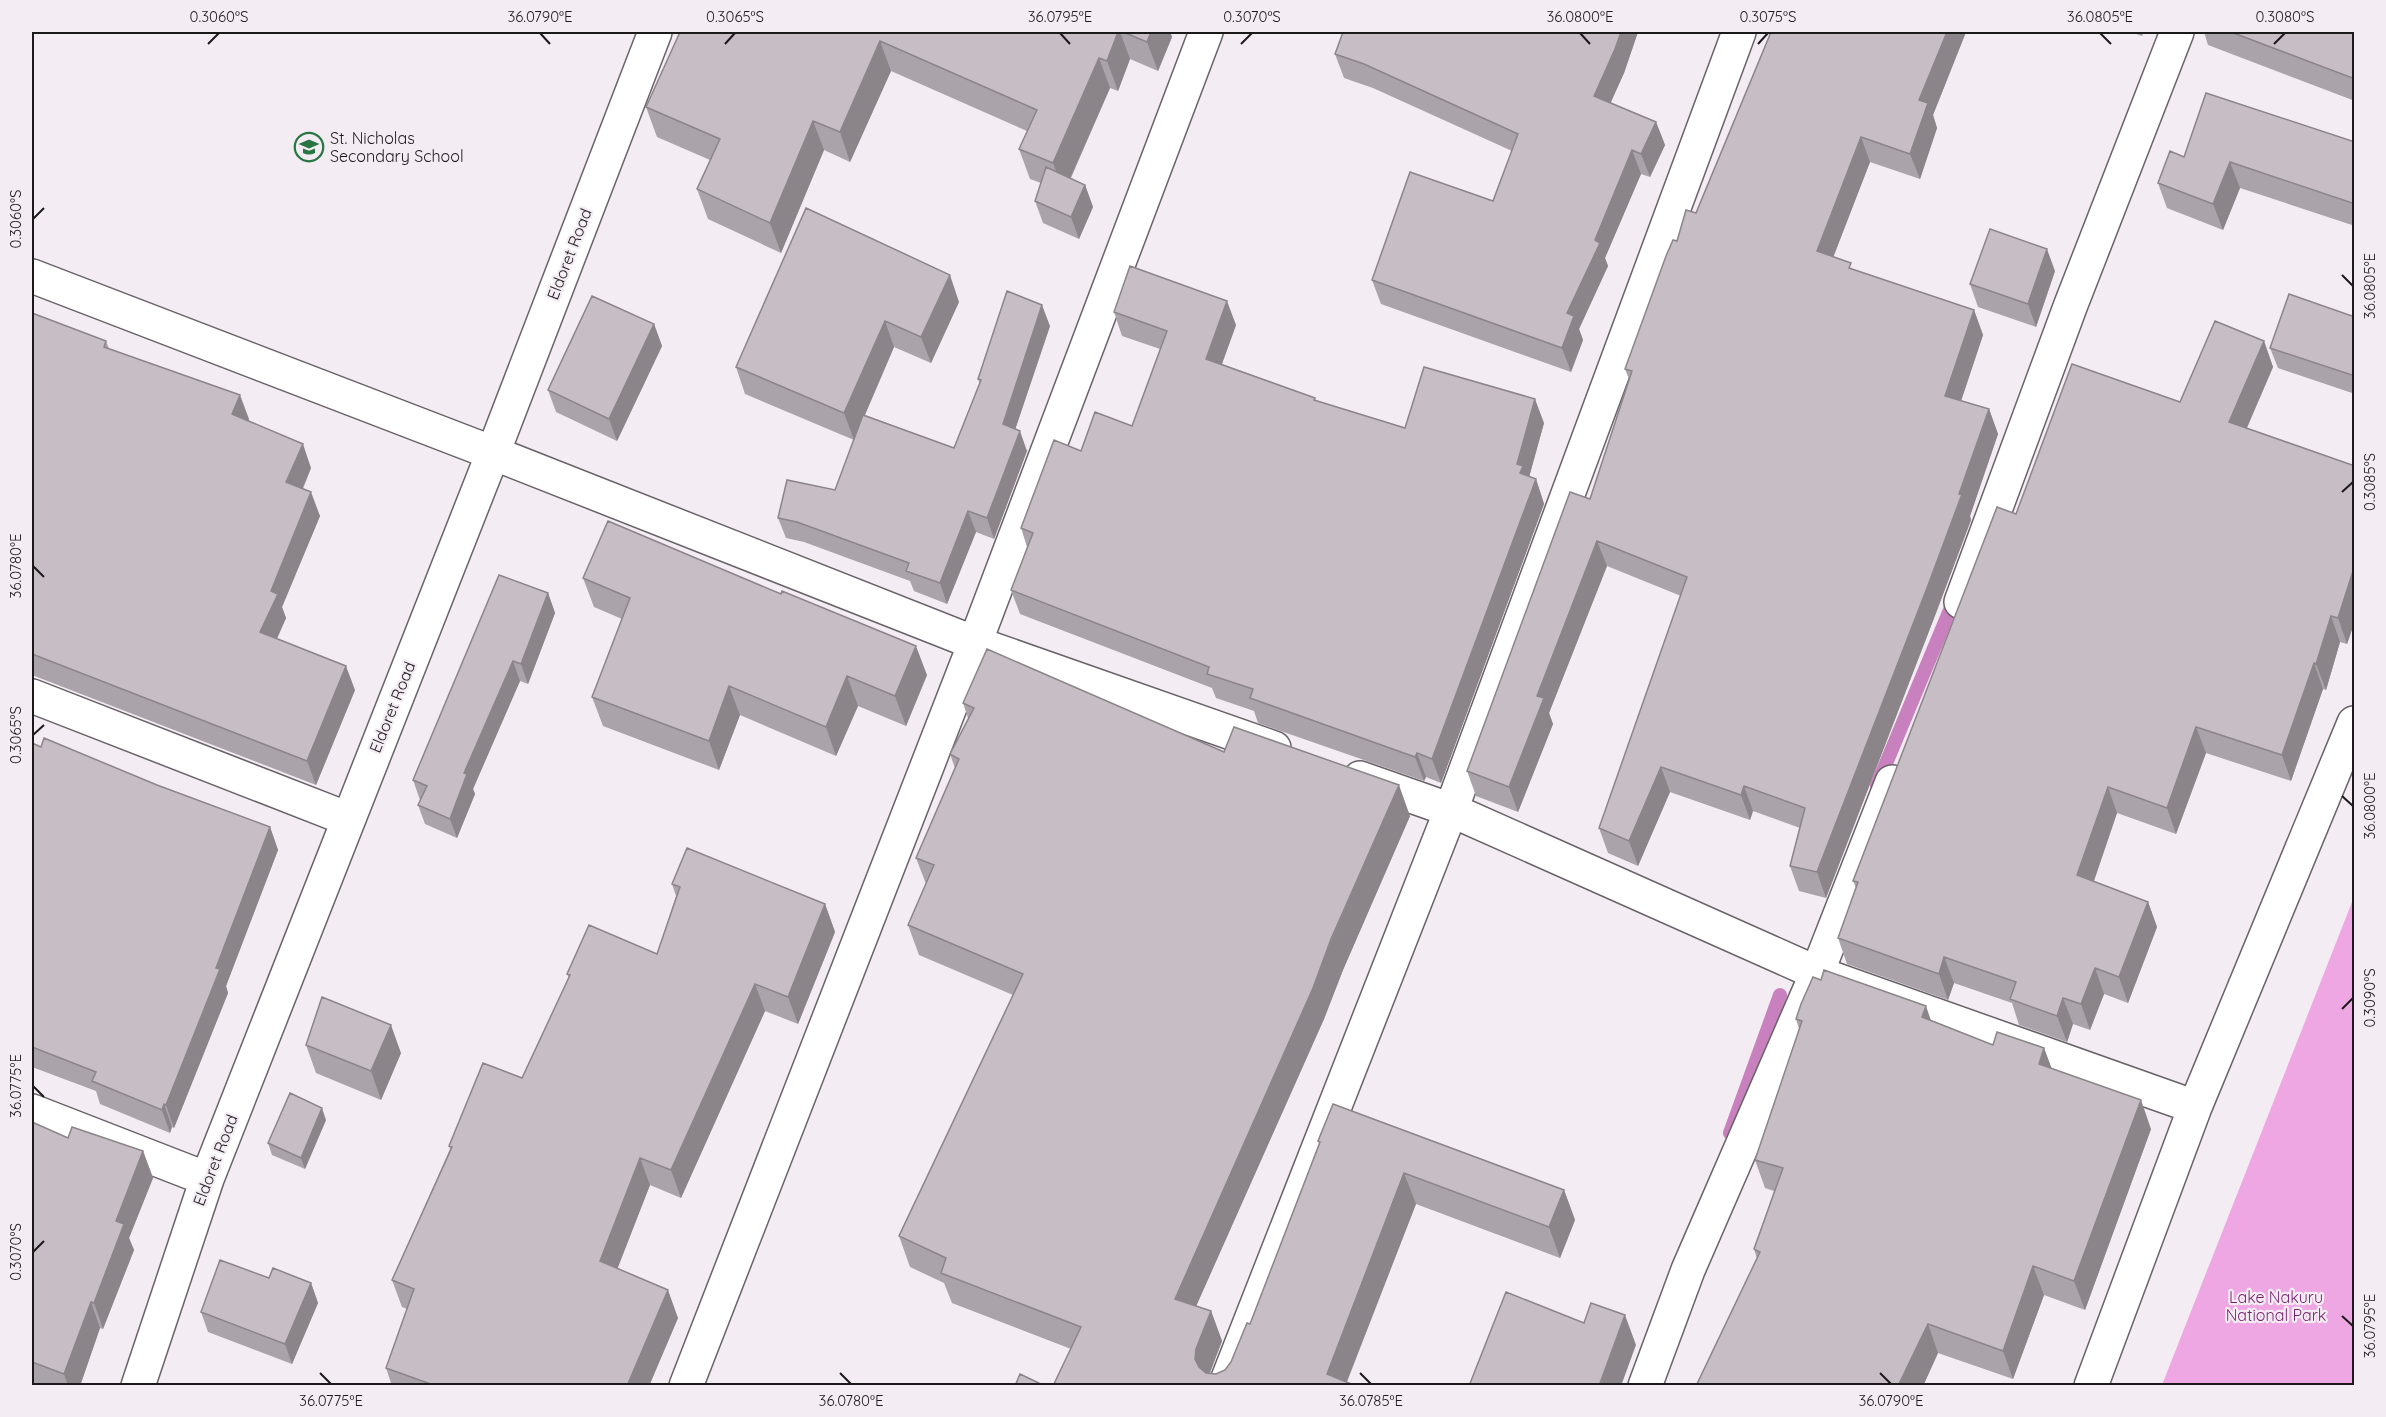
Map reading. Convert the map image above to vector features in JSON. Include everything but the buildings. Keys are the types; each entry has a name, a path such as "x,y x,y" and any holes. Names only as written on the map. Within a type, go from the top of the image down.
{"street":[{"name":"Eldoret Road","path":"138,1386 207,1179 493,453 655,32"},
{"path":"686,1386 975,643 1206,32"},
{"path":"1225,1386 1451,810 1739,32"},
{"path":"1950,631 2074,296 2177,32"},
{"path":"32,276 493,453 975,643 1451,810 1817,973 2195,1107"},
{"path":"32,696 348,819"},
{"path":"2091,1386 2195,1107 2355,723"},
{"path":"1645,1386 1688,1270 1817,973 1903,752"},
{"path":"32,1111 207,1179"}],"green space":[{"name":"Lake Nakuru National Park","path":"2354,897 2354,1385 2162,1385"}],"waterway":[{"path":"1877,785 1955,598"},
{"path":"1730,1133 1780,995"}],"place":[{"name":"St. Nicholas Secondary School","path":"309,147"}]}
